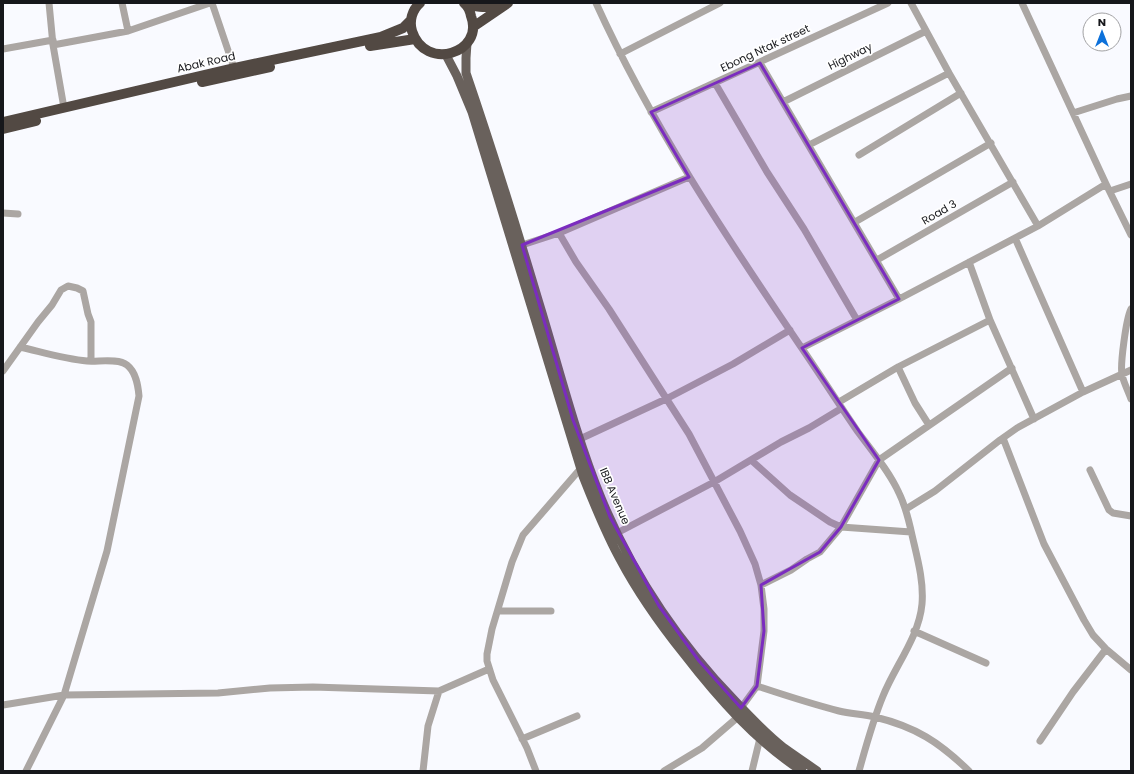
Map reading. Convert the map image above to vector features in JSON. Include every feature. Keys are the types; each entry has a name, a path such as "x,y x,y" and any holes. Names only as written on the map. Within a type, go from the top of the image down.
{"highway":[{"path":"420,3 413,12 411,20 415,39 423,48 433,54 446,55 457,52 467,43 473,28 472,18 465,4"},
{"path":"465,4 486,7 496,6 499,3"},
{"path":"473,28 508,3"},
{"name":"Abak Road","path":"3,122 234,68 381,37 403,28 411,20"},
{"name":"Abak Road","path":"3,130 120,101 283,64 383,43 415,39"}],"main road":[{"name":"IBB Avenue","path":"467,43 466,73 498,167 573,420 601,497 617,533 641,579 683,641 740,712 784,748 817,771"},
{"path":"446,55 457,76 472,112 581,468 599,516 620,559 642,597 666,632 715,693 740,712 760,738 786,760 802,771"}],"street":[{"path":"49,3 53,42 64,108"},
{"path":"122,3 128,32"},
{"path":"3,49 128,32 211,3 234,68"},
{"path":"596,3 620,54 651,112 690,177 753,276 879,460 899,491 906,509 920,569 922,596 920,616 883,695 859,771"},
{"path":"620,54 720,3"},
{"name":"Ebong Ntak street","path":"651,112 888,3"},
{"path":"911,3 949,73 1038,226"},
{"path":"1022,3 1040,38 1073,113 1131,235"},
{"name":"Highway","path":"783,102 926,31"},
{"path":"760,63 899,299"},
{"path":"809,145 949,73"},
{"path":"715,83 767,172 804,229 857,320"},
{"path":"859,155 961,93"},
{"path":"1073,113 1116,99 1131,96"},
{"path":"855,222 991,143"},
{"path":"522,245 559,233 690,177"},
{"name":"Road 3","path":"877,260 1013,182"},
{"path":"802,348 1038,226 1106,184"},
{"path":"1110,191 1131,184"},
{"path":"3,213 18,214"},
{"path":"559,233 576,262 610,308 688,434 740,532 754,564 761,585 764,609 764,631 757,686 740,712 702,748 665,771"},
{"path":"1015,238 1083,392"},
{"path":"969,262 990,320 1034,419"},
{"path":"3,371 52,305 61,290 68,286 83,291 91,322 91,361"},
{"path":"1131,309 1128,314 1125,327 1122,374 1131,399"},
{"path":"617,533 714,482 781,442 809,428 840,405 898,367 990,320"},
{"path":"580,439 666,399 733,364 790,330"},
{"path":"20,347 91,361 119,361 126,365 133,373 138,387 139,396 107,551 64,695 26,771"},
{"path":"898,367 915,403 929,425"},
{"path":"761,585 791,570 820,552 841,527 879,460 1012,368"},
{"path":"906,509 935,491 1003,438 1083,392 1131,370"},
{"path":"1003,438 1044,544 1084,620 1093,635 1106,649 1131,670"},
{"path":"751,460 790,495 830,522 841,527 911,532"},
{"path":"536,771 493,680 487,661 487,654 512,562 523,535 581,468"},
{"path":"1090,470 1109,510 1113,513 1131,516"},
{"path":"498,610 551,611"},
{"path":"914,631 986,662"},
{"path":"1040,741 1073,692 1106,649"},
{"path":"3,705 64,695 218,693 270,688 313,687 439,691 489,668"},
{"path":"757,686 840,711 875,717 921,732 953,756 969,771"},
{"path":"423,771 428,726 439,691"},
{"path":"3,698 13,704"},
{"path":"522,739 577,716"},
{"path":"752,771 760,738"}],"highlighted area":[{"path":"760,63 899,299 802,348 879,460 841,527 820,552 761,585 764,631 757,686 741,708 699,661 659,606 610,517 573,420 522,245 689,177 651,112"}]}
